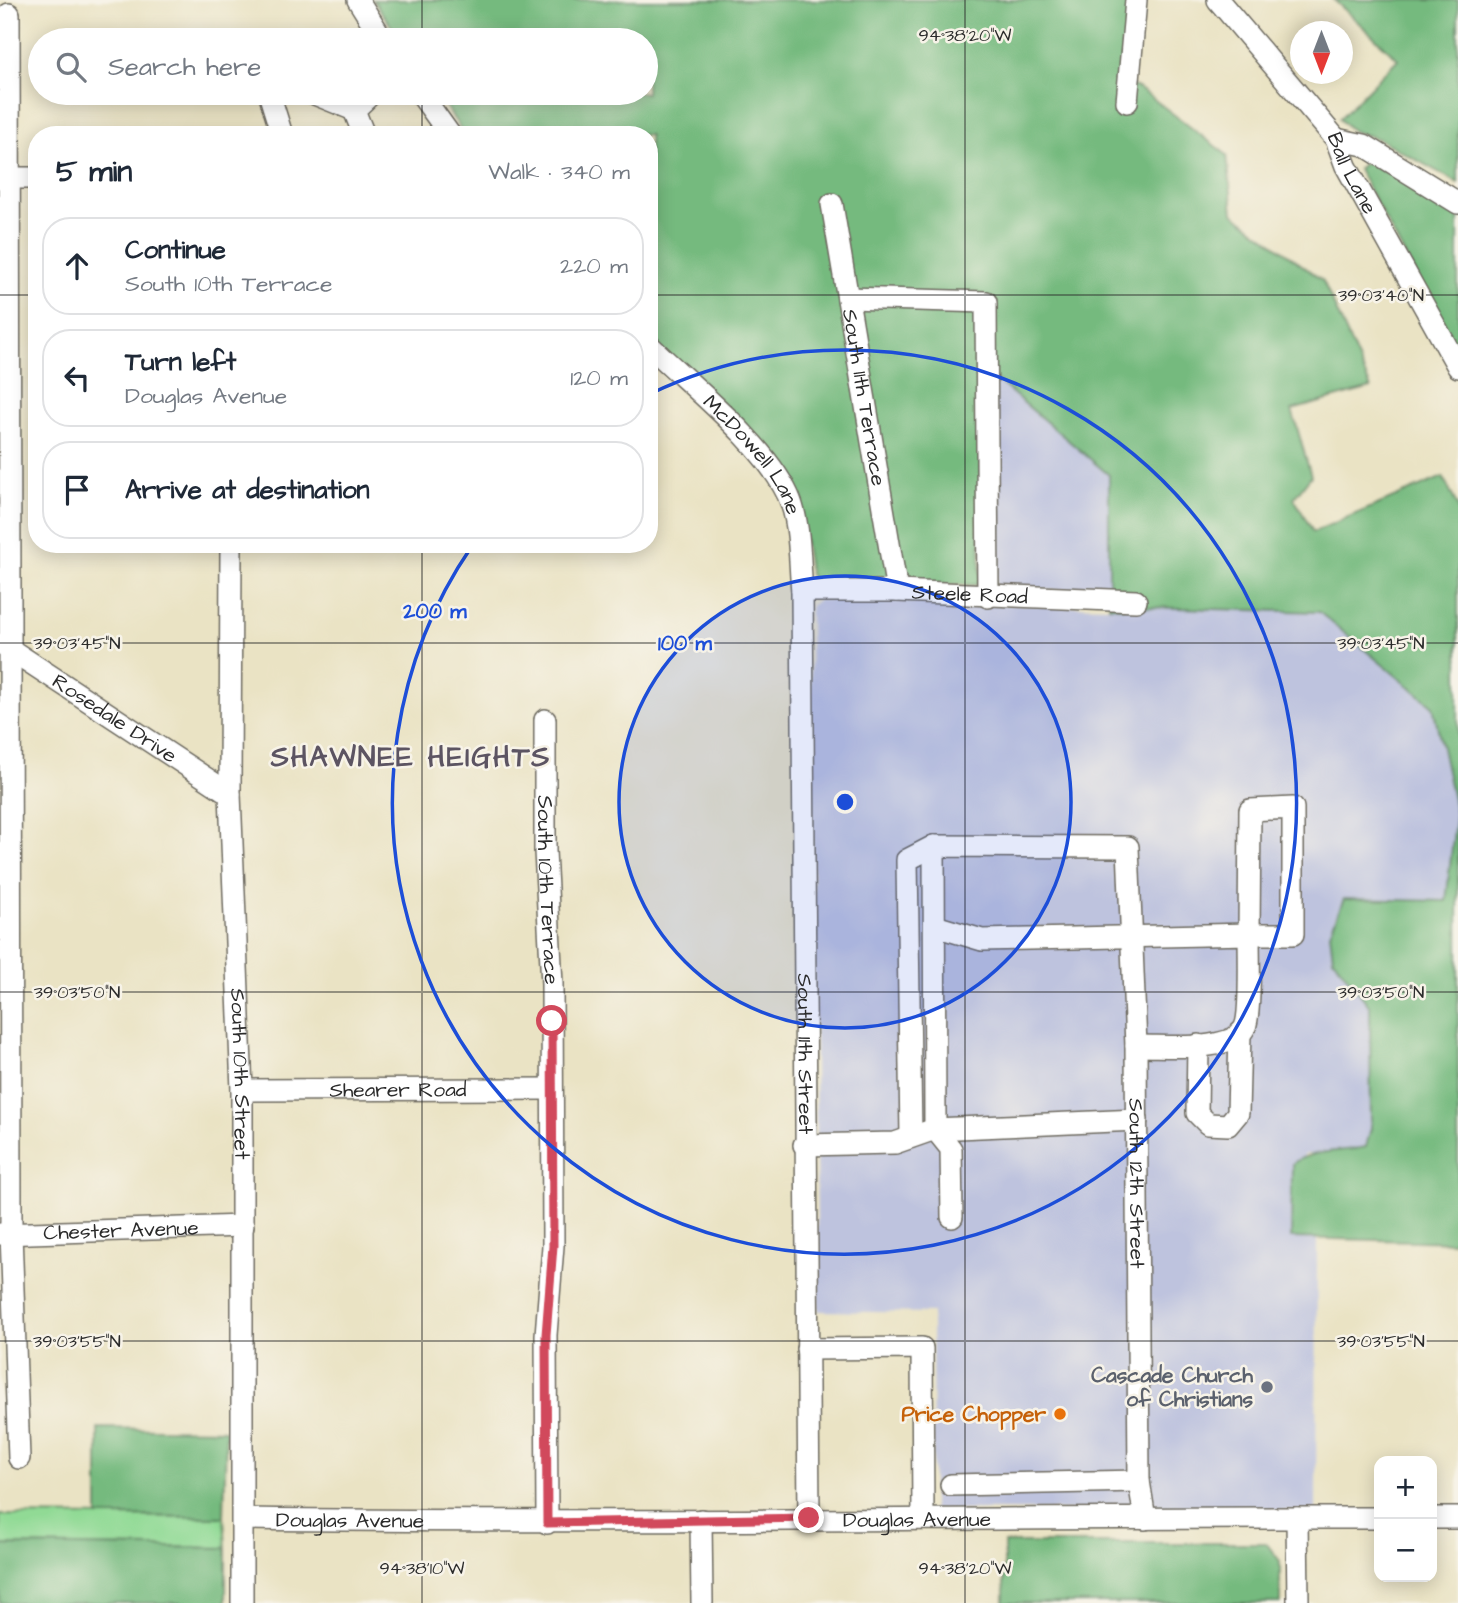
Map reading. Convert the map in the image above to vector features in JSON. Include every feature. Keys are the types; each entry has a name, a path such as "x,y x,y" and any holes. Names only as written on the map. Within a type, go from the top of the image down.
{"street":[{"path":"358,0 376,28"},
{"path":"1127,102 1136,0"},
{"name":"Ball Lane","path":"1218,0 1336,139 1346,166 1458,367"},
{"path":"9,14 5,178 5,1233 19,1458"},
{"path":"273,105 279,126"},
{"path":"342,105 354,110 360,126"},
{"path":"354,110 359,105"},
{"path":"429,105 444,126"},
{"path":"1336,139 1364,145 1458,203"},
{"path":"5,178 28,178"},
{"name":"South 11th Terrace","path":"832,204 897,592"},
{"path":"849,298 986,302 988,597"},
{"name":"McDowell Lane","path":"658,354 765,457 789,497 796,528 802,591"},
{"name":"South 10th Street","path":"231,553 230,794 242,1090 242,1603"},
{"name":"Steele Road","path":"802,591 1136,601"},
{"name":"South 11th Street","path":"802,591 804,1145 809,1518"},
{"name":"Rosedale Drive","path":"4,646 230,794"},
{"name":"South 10th Terrace","path":"545,720 544,838 552,973 553,1246 546,1335 547,1523"},
{"path":"935,926 982,940 1132,939 1249,934 1293,934 1293,808 1250,810 1249,934 1245,1026 1235,1040 1220,1045 1136,1046"},
{"path":"911,1138 907,860 934,846 935,1129 951,1149 952,1217"},
{"name":"South 12th Street","path":"934,846 1128,846 1136,1046 1139,1481 1145,1519"},
{"path":"1198,1045 1197,1113 1208,1124 1228,1125 1238,1113 1240,1032"},
{"name":"Shearer Road","path":"242,1090 552,1089"},
{"path":"804,1145 871,1145 911,1138 935,1129 1137,1120"},
{"name":"Chester Avenue","path":"5,1233 243,1226"},
{"path":"807,1349 922,1348 923,1518"},
{"path":"951,1485 1139,1481"},
{"name":"Douglas Avenue","path":"243,1519 547,1523 809,1518 1374,1518"},
{"path":"1297,1518 1298,1603"},
{"path":"1437,1518 1458,1518"},
{"path":"701,1520 702,1603"}],"shaded area":[{"path":"993,380 998,381 1109,475 1109,593 996,587"},
{"path":"818,600 1319,612 1433,706 1456,813 1446,902 1336,915 1330,933 1333,958 1370,1006 1371,1128 1366,1147 1333,1154 1304,1154 1291,1238 1317,1239 1316,1511 933,1510 932,1313 818,1311 810,612 811,606"}],"green space":[{"path":"373,0 1131,0 1124,81 1143,91 1227,155 1233,213 1323,281 1371,388 1292,410 1311,476 1294,498 1313,532 1443,477 1458,507 1458,1242 1291,1238 1292,1164 1308,1156 1366,1147 1371,1128 1370,1007 1333,958 1330,933 1344,899 1446,901 1456,813 1433,706 1319,612 1109,606 1109,475 998,381 982,379 980,579 977,585 817,582 810,578 799,505 658,351 658,126 459,126 444,105 658,105 658,28 393,28"},
{"path":"1334,0 1458,0 1458,183 1379,139 1353,131 1339,119 1398,59"},
{"path":"1364,163 1371,164 1458,209 1458,354 1358,169"},
{"path":"98,1428 226,1430 224,1517 98,1516"},
{"path":"0,1515 224,1517 226,1548 0,1545"},
{"path":"1004,1543 1266,1543 1280,1561 1280,1603 1004,1603"},
{"path":"0,1545 226,1548 226,1603 0,1603"}],"place":[{"name":"Cascade Church of Christians","path":"1267,1387"},
{"name":"Price Chopper","path":"1060,1414"}],"district":[{"name":"SHAWNEE HEIGHTS","path":"411,756"}],"route":[{"path":"552,1021 553,1246 547,1290 546,1335 547,1523 809,1518"}]}
